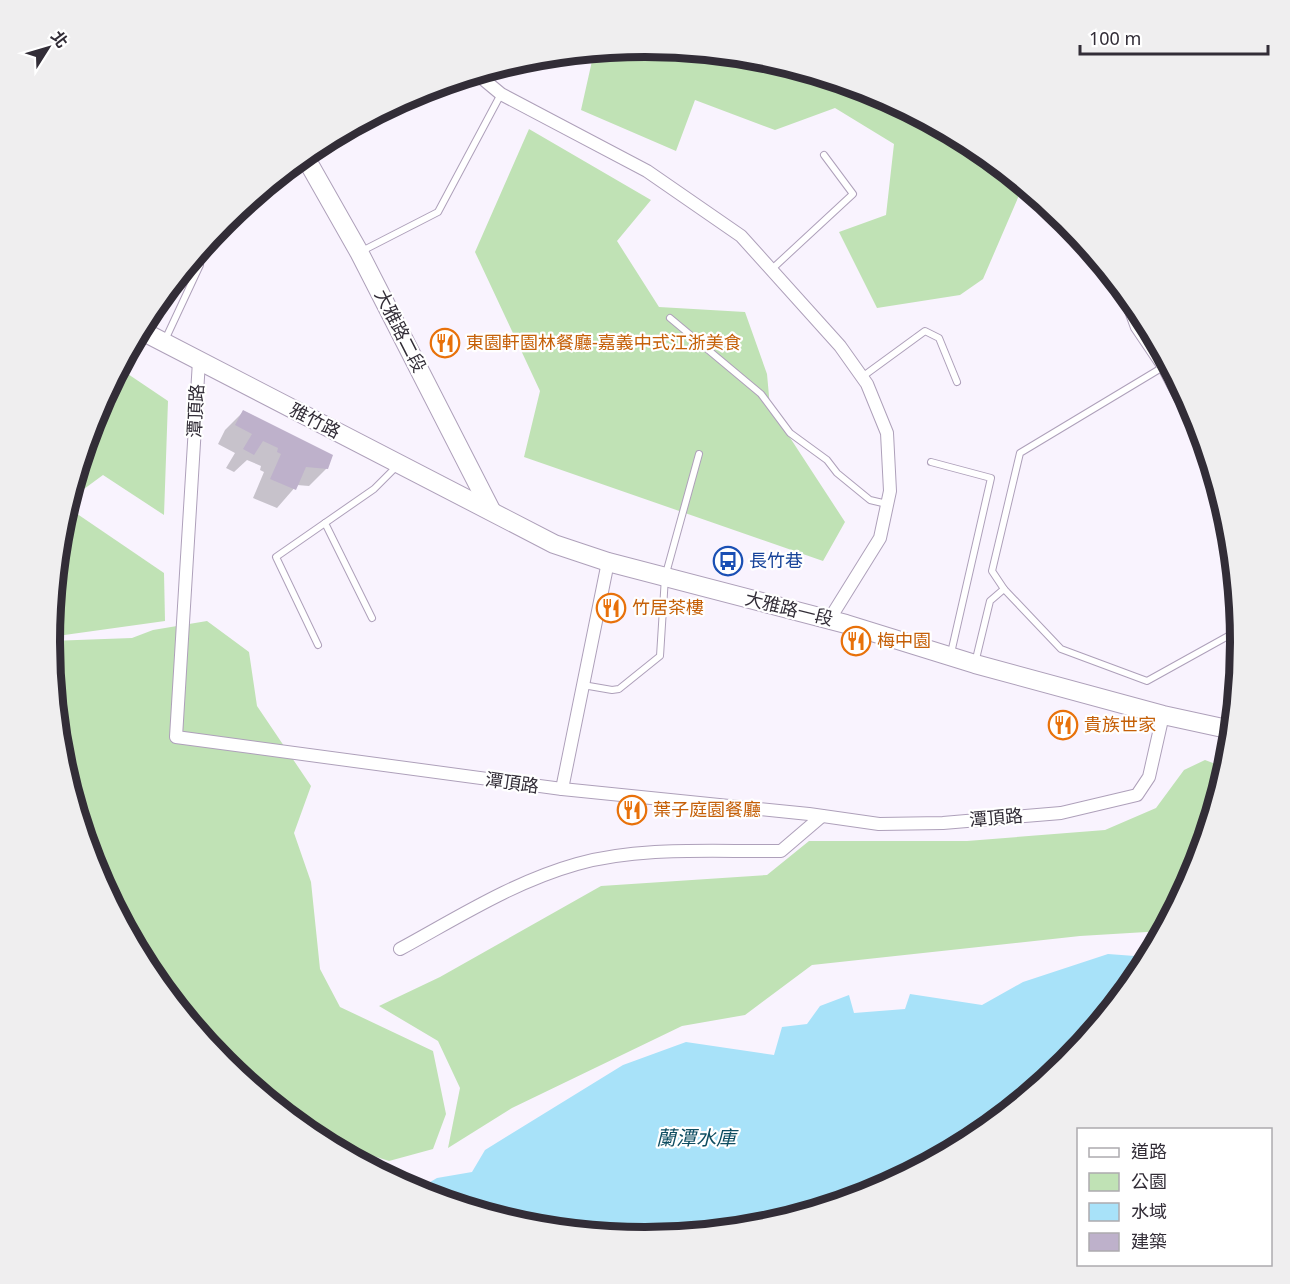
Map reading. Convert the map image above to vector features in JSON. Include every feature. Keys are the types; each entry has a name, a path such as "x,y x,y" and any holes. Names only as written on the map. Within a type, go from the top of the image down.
{"main road":[{"name":"大雅路二段","path":"309,164 359,252 491,510"},
{"name":"雅竹路","path":"148,334 491,510"},
{"name":"大雅路一段","path":"491,510 554,544 608,562 830,620 950,657 1163,715 1223,728"}],"street":[{"path":"484,80 501,94 647,171 741,236 840,346 862,377 887,433 890,491 880,538 830,620"},
{"name":"潭頂路","path":"199,361 176,737 562,789 879,824 943,823 1061,813 1137,795 1149,777 1163,715"},
{"path":"562,789 608,562"},
{"path":"400,949 520,884 578,864 667,850 781,851 822,816"}],"lane":[{"path":"359,252 438,212 501,94"},
{"path":"772,269 853,194 824,155"},
{"path":"164,341 199,264"},
{"path":"1129,314 1134,328 1161,368 1175,395"},
{"path":"670,318 760,394 790,433 827,460 837,473 870,500 887,504"},
{"path":"862,377 925,331 939,338 957,382"},
{"path":"1161,368 1020,453 992,571 1004,590 1061,649 1147,681 1230,635"},
{"path":"583,685 619,689 660,656 665,577 699,454"},
{"path":"932,462 991,478 950,657"},
{"path":"318,645 276,557 374,489 400,464"},
{"path":"325,523 372,618"},
{"path":"975,664 990,602 1004,590"}],"green space":[{"path":"683,58 759,68 833,88 904,117 938,135 970,156 1020,193 983,279 960,295 877,308 839,232 886,215 894,144 835,108 775,130 695,100 676,151 581,110 592,60"},
{"path":"529,129 651,200 617,241 659,307 745,312 767,374 770,407 845,522 823,561 524,457 540,391 475,252"},
{"path":"126,372 168,401 164,515 103,475 80,492 91,454"},
{"path":"75,512 164,573 165,621 60,636 65,566"},
{"path":"207,621 249,652 257,706 311,786 294,833 311,882 320,969 340,1007 433,1051 446,1114 433,1149 389,1161 352,1149 289,1106 231,1056 205,1028 159,967 120,901 91,830 71,756 61,680 60,641 132,638 153,630"},
{"path":"1205,760 1217,765 1199,830 1170,901 1154,932 1080,936 812,965 745,1015 682,1026 512,1108 448,1148 460,1088 438,1041 379,1006 440,977 601,886 767,875 809,841 967,841 1105,830 1156,808 1184,770"}],"water":[{"name":"蘭潭水庫","path":"1108,954 1138,956 1085,1028 1031,1082 1001,1106 937,1149 904,1167 833,1196 759,1216 721,1222 683,1226 607,1226 531,1216 457,1196 427,1184 437,1178 472,1172 485,1150 623,1065 686,1042 774,1055 782,1027 807,1024 820,1006 849,995 854,1013 905,1009 910,994 982,1005 1023,982"}],"building":[{"path":"243,410 333,455 328,469 306,467 296,490 270,479 281,454 277,452 278,448 263,441 254,455 243,449 252,434 235,425"}],"place":[{"name":"東園軒園林餐廳-嘉義中式江浙美食","path":"445,343"},
{"name":"長竹巷","path":"728,561"},
{"name":"竹居茶樓","path":"611,608"},
{"name":"梅中園","path":"856,641"},
{"name":"貴族世家","path":"1063,725"},
{"name":"葉子庭園餐廳","path":"632,810"}]}
